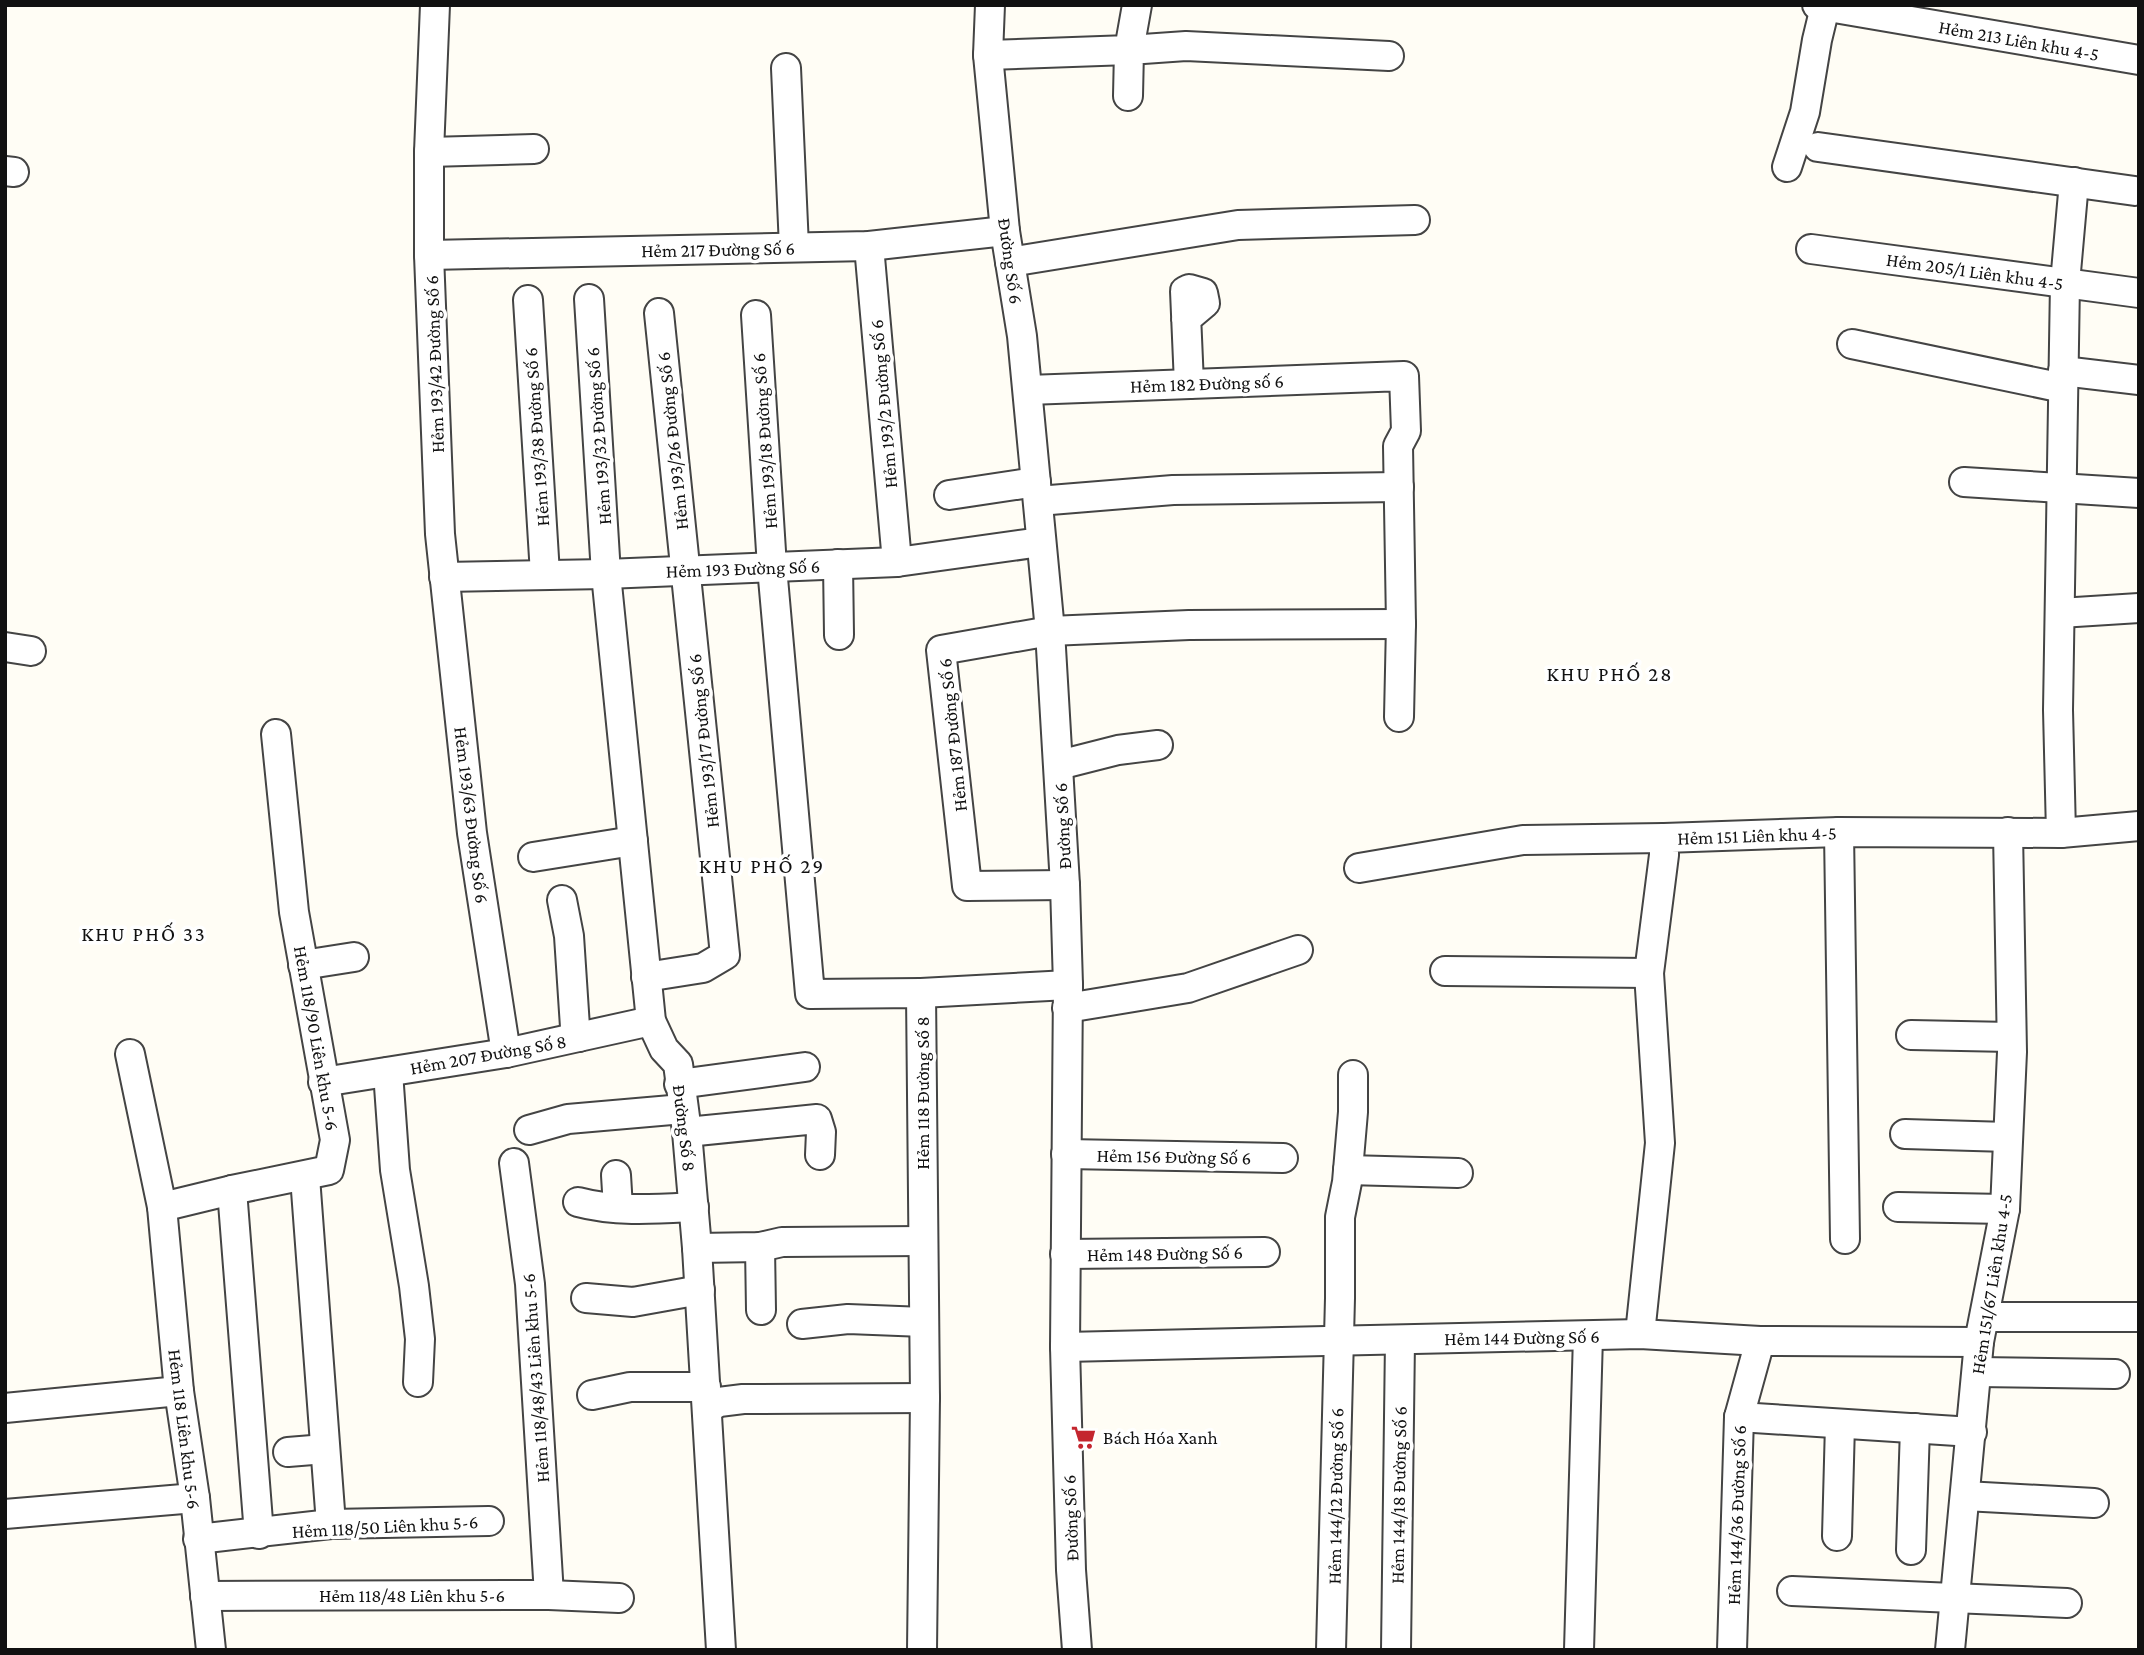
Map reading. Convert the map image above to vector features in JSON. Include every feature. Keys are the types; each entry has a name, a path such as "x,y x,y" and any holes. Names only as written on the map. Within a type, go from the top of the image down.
{"street":[{"name":"Hẻm 193/42 Đường Số 6","path":"435,5 429,152 429,255 444,577"},
{"name":"Đường Số 6","path":"990,5 988,55 1005,231 1028,390 1059,765 1068,996 1065,1347 1071,1570 1077,1650"},
{"path":"1128,96 1129,50 1137,5"},
{"path":"1787,167 1805,113 1821,6"},
{"name":"Hẻm 213 Liên khu 4-5","path":"1821,6 2139,60"},
{"path":"988,55 1186,46 1389,56"},
{"path":"786,68 794,247"},
{"path":"1818,147 2135,191"},
{"path":"429,152 534,149"},
{"path":"2061,833 2058,710 2063,380 2065,283 2074,182"},
{"path":"1010,261 1238,225 1415,220"},
{"name":"Hẻm 217 Đường Số 6","path":"429,255 869,246 1005,231"},
{"name":"Hẻm 193/2 Đường Số 6","path":"869,246 897,562"},
{"name":"Hẻm 205/1 Liên khu 4-5","path":"1811,249 2139,293"},
{"name":"Hẻm 193/32 Đường Số 6","path":"589,299 606,574"},
{"name":"Hẻm 193/38 Đường Số 6","path":"528,300 545,574"},
{"name":"Hẻm 193/26 Đường Số 6","path":"659,313 686,570"},
{"name":"Hẻm 193/18 Đường Số 6","path":"756,315 772,568"},
{"path":"1186,319 1189,384"},
{"path":"1852,344 2063,380 2139,380"},
{"name":"Hẻm 182 Đường số 6","path":"1028,390 1387,376 1389,431 1398,446 1399,487"},
{"path":"1964,482 2139,493"},
{"path":"948,495 1399,487 1399,717"},
{"name":"Hẻm 193 Đường Số 6","path":"444,577 606,574 897,562 1041,542"},
{"path":"838,564 839,635"},
{"name":"Hẻm 118 Đường Số 8","path":"772,568 810,994 921,993 925,1398 922,1650"},
{"name":"Hẻm 193/17 Đường Số 6","path":"646,976 703,968 725,955 686,570"},
{"name":"Đường Số 8","path":"606,574 651,1021 664,1049 678,1064 694,1207 721,1650"},
{"name":"Hẻm 193/63 Đường Số 6","path":"444,577 472,833 506,1053"},
{"path":"2060,613 2139,608"},
{"path":"1050,631 1189,625 1401,624"},
{"name":"Hẻm 187 Đường Số 6","path":"1050,631 941,650 967,886 1065,885"},
{"name":"Hẻm 118/90 Liên khu 5-6","path":"162,1207 329,1170 335,1140 294,912 276,734"},
{"path":"1059,765 1118,750 1157,745"},
{"name":"Hẻm 151 Liên khu 4-5","path":"1640,1334 1660,1143 1649,973 1664,838 1839,832 2061,833 2139,826"},
{"path":"1839,832 1845,1239"},
{"name":"Hẻm 151/67 Liên khu 4-5","path":"1950,1650 1982,1329 2006,1209 2011,1037 2008,832"},
{"path":"1359,868 1523,840 1664,838"},
{"path":"533,857 633,841"},
{"path":"562,901 569,936 575,1027 579,1037"},
{"path":"921,993 1068,996 1188,988 1298,950"},
{"path":"303,965 354,957"},
{"path":"1445,971 1649,973"},
{"name":"Hẻm 207 Đường Số 8","path":"323,1082 506,1053 651,1021"},
{"path":"1911,1035 2011,1037"},
{"name":"Hẻm 118 Liên khu 5-6","path":"130,1054 162,1207 179,1391 195,1498 211,1650"},
{"path":"683,1108 806,1067"},
{"path":"388,1072 395,1170 420,1339 418,1382"},
{"name":"Hẻm 144/12 Đường Số 6","path":"1331,1650 1340,1217 1348,1170 1353,1075"},
{"path":"529,1130 577,1117 683,1108 817,1119 821,1132 820,1155"},
{"path":"1905,1135 2008,1136"},
{"name":"Hẻm 156 Đường Số 6","path":"1066,1154 1283,1158"},
{"name":"Hẻm 118/48/43 Liên khu 5-6","path":"514,1163 530,1284 549,1595"},
{"path":"1348,1170 1458,1172"},
{"path":"616,1175 618,1208"},
{"path":"305,1177 331,1524"},
{"path":"232,1190 259,1534"},
{"path":"578,1202 618,1208 694,1207"},
{"path":"1898,1208 2006,1209"},
{"path":"697,1248 760,1247 782,1242 923,1241"},
{"path":"760,1247 761,1310"},
{"name":"Hẻm 148 Đường Số 6","path":"1065,1254 1265,1252"},
{"path":"586,1298 633,1302 700,1290"},
{"name":"Hẻm 144 Đường Số 6","path":"1065,1347 1640,1334 1760,1341 2139,1317"},
{"path":"802,1324 848,1319 924,1322"},
{"path":"1579,1650 1588,1336"},
{"name":"Hẻm 144/18 Đường Số 6","path":"1396,1650 1400,1340"},
{"name":"Hẻm 144/36 Đường Số 6","path":"1732,1650 1739,1418 1760,1341"},
{"path":"1977,1372 2115,1374"},
{"path":"592,1395 630,1387 719,1402 743,1399 925,1398"},
{"path":"5,1408 179,1391"},
{"path":"1739,1418 1972,1432"},
{"path":"1838,1536 1840,1424"},
{"path":"1911,1550 1915,1428"},
{"path":"288,1452 325,1449"},
{"path":"1965,1496 2094,1503"},
{"path":"5,1514 195,1498"},
{"name":"Hẻm 118/50 Liên khu 5-6","path":"198,1539 331,1524 489,1521"},
{"path":"1792,1591 2067,1603"},
{"name":"Hẻm 118/48 Liên khu 5-6","path":"205,1596 549,1595 619,1598"}],"place":[{"name":"Bách Hóa Xanh","path":"1083,1437"}],"district":[{"name":"KHU PHỐ 28","path":"1610,674"},
{"name":"KHU PHỐ 29","path":"762,866"},
{"name":"KHU PHỐ 33","path":"144,934"}]}
